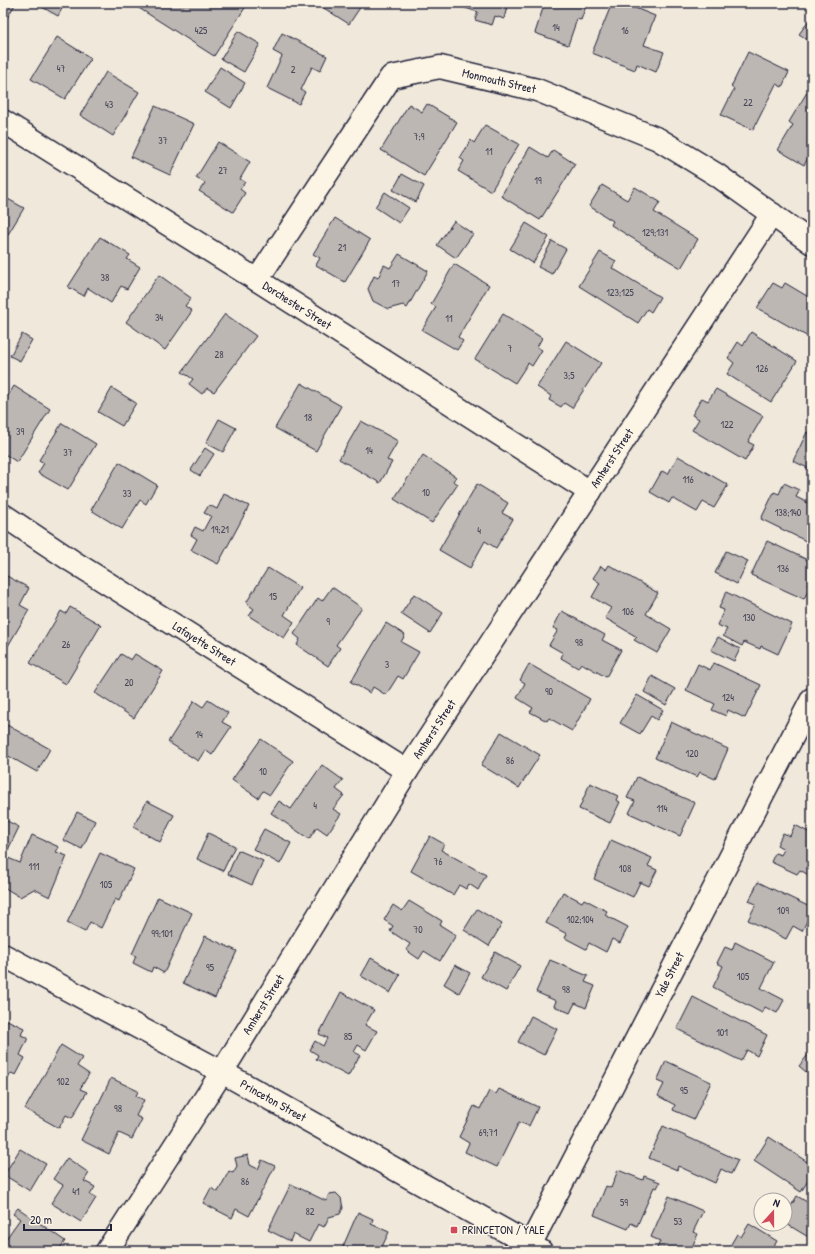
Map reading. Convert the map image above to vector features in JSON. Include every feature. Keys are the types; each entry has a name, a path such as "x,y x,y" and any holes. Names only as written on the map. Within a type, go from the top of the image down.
{"street":[{"name":"Monmouth Street","path":"257,280 391,76 440,67 537,90 658,139 717,175 812,243"},
{"name":"Dorchester Street","path":"3,121 257,280 590,492"},
{"name":"Amherst Street","path":"107,1251 222,1072 406,771 772,214"},
{"name":"Lafayette Street","path":"3,515 72,561 406,771"},
{"name":"Yale Street","path":"533,1249 812,699"},
{"name":"Princeton Street","path":"3,954 222,1072 533,1249"}],"building":[{"path":"3,3 16,3 3,24"},
{"path":"35,3 65,3 58,16"},
{"path":"131,3 248,3 214,56"},
{"path":"316,3 363,3 349,24"},
{"path":"460,3 508,3 504,19 495,16 492,25 475,20 478,12 459,6"},
{"path":"537,3 587,3 581,20 577,19 568,45 535,33 544,5"},
{"path":"612,3 623,3 655,16 644,45 664,52 656,72 637,64 635,70 592,53"},
{"path":"811,18 812,19 812,43 799,34"},
{"path":"238,31 260,44 244,72 221,59"},
{"path":"282,33 327,56 320,71 312,67 301,90 305,92 299,104 267,88 282,56 273,51"},
{"path":"57,37 91,58 65,99 31,79"},
{"path":"748,52 789,72 782,87 776,84 753,130 721,115 734,89 731,87"},
{"path":"220,67 245,83 231,108 205,92"},
{"path":"106,72 139,92 113,136 80,115"},
{"path":"809,89 812,91 812,152 804,165 778,150 793,125 789,122"},
{"path":"409,104 422,112 427,104 457,122 424,176 381,150"},
{"path":"155,106 194,124 170,175 131,157"},
{"path":"485,125 519,144 491,191 458,171 464,161 460,158 471,140 474,143"},
{"path":"218,142 250,162 240,179 245,182 240,189 245,193 233,212 199,191 205,183 196,178"},
{"path":"530,147 548,158 553,150 575,164 540,220 501,196"},
{"path":"402,174 424,186 416,202 393,190"},
{"path":"602,185 627,200 635,187 660,202 654,212 698,239 681,268 611,225 613,221 589,206"},
{"path":"385,192 409,208 399,223 375,207"},
{"path":"6,198 24,208 7,236 3,234 3,203"},
{"path":"335,218 370,240 345,282 316,265 320,258 313,254"},
{"path":"454,221 473,234 456,258 437,245"},
{"path":"526,223 549,237 533,263 510,249"},
{"path":"100,237 130,255 127,259 140,267 127,289 121,286 111,303 88,288 84,296 68,287"},
{"path":"552,241 566,249 552,274 538,267"},
{"path":"600,252 616,261 612,268 660,297 651,312 647,309 638,323 579,286"},
{"path":"399,254 428,271 407,308 403,305 388,309 373,301 368,289 374,276 378,278 384,265 390,268"},
{"path":"454,264 489,285 458,337 463,341 457,350 422,330 436,307 431,304"},
{"path":"159,275 191,298 185,306 192,311 165,350 126,322"},
{"path":"773,283 782,288 785,283 812,299 812,336 810,338 757,308"},
{"path":"225,314 256,336 214,392 207,388 202,394 189,384 193,379 182,372"},
{"path":"503,314 542,338 537,347 542,350 532,366 528,363 515,383 475,359"},
{"path":"751,332 797,361 771,402 727,374 734,363 728,358 738,342 743,346"},
{"path":"22,334 32,340 20,361 10,356"},
{"path":"566,341 601,363 572,408 564,403 561,407 549,400 551,396 537,387"},
{"path":"301,383 341,406 316,451 275,428"},
{"path":"14,386 50,409 17,462 3,453 3,404"},
{"path":"112,388 136,403 122,426 98,412"},
{"path":"716,389 763,416 748,442 754,445 745,461 692,430 699,419 692,415 702,398 708,401"},
{"path":"219,419 236,428 223,452 206,443"},
{"path":"361,421 398,441 387,460 392,462 380,483 339,459"},
{"path":"62,423 96,444 68,490 38,473 44,463 39,460"},
{"path":"807,432 812,435 812,470 793,461"},
{"path":"205,448 214,454 200,476 191,470"},
{"path":"423,455 456,477 453,481 458,484 432,523 394,499"},
{"path":"678,456 728,485 714,508 703,502 697,512 672,498 669,503 650,492 662,471 668,474"},
{"path":"119,462 157,485 146,504 140,500 122,529 91,510"},
{"path":"784,483 799,490 796,497 812,505 812,544 761,519 774,492 779,494"},
{"path":"477,484 508,503 502,513 513,519 496,548 485,541 470,568 439,550"},
{"path":"224,494 249,506 218,564 191,550 197,539 191,535 195,527 203,531 211,516 204,513 209,505 217,509"},
{"path":"767,541 812,562 812,574 807,585 810,586 804,599 751,575"},
{"path":"726,551 748,561 737,584 715,573"},
{"path":"609,565 658,593 646,614 671,629 657,653 634,640 637,637 605,618 611,608 592,597 600,583 593,578 601,566 606,570"},
{"path":"268,568 300,588 284,615 294,622 284,638 249,616 254,609 246,603"},
{"path":"3,574 29,588 20,605 29,610 5,651 3,650"},
{"path":"332,587 362,608 336,645 340,648 328,666 297,645 300,639 294,634 318,598 322,601"},
{"path":"726,592 792,624 778,654 761,646 760,649 744,642 742,646 723,636 727,629 717,625 724,610 719,608"},
{"path":"414,594 443,613 430,633 401,614"},
{"path":"70,607 101,625 66,684 30,663 61,611 66,614"},
{"path":"562,611 605,635 602,640 621,650 606,677 581,663 578,668 561,658 563,653 549,645 558,630 553,628"},
{"path":"386,623 405,635 401,642 419,652 403,679 398,676 386,695 373,687 370,693 351,682"},
{"path":"718,637 740,649 734,661 711,650"},
{"path":"121,654 131,660 135,654 163,671 134,718 95,693"},
{"path":"714,663 761,685 745,718 728,710 726,716 712,710 715,704 686,690 698,664 710,670"},
{"path":"529,664 590,699 572,731 549,718 547,721 530,712 533,708 517,698 525,683 520,680"},
{"path":"652,676 675,689 666,705 644,692"},
{"path":"637,695 663,710 657,720 651,716 640,734 620,723"},
{"path":"208,700 228,713 222,722 231,727 212,755 205,750 198,761 168,742 194,701 203,707"},
{"path":"671,722 728,749 715,779 700,772 697,777 655,758"},
{"path":"7,725 50,749 37,772 3,753 3,732"},
{"path":"501,732 540,755 519,788 481,765"},
{"path":"261,739 293,761 270,795 263,791 258,798 232,780"},
{"path":"322,765 343,780 336,789 344,795 333,809 341,814 327,834 317,827 309,839 271,813 279,801 291,809"},
{"path":"637,777 695,803 680,836 629,813 635,801 627,798"},
{"path":"590,783 618,796 616,800 620,802 610,823 579,809"},
{"path":"147,801 174,815 160,842 133,827"},
{"path":"77,812 95,821 82,849 63,840"},
{"path":"3,819 19,827 3,860"},
{"path":"795,825 812,834 812,877 800,870 797,874 771,862 775,853 781,855 784,849 777,845 783,833 790,836"},
{"path":"264,829 291,843 280,864 253,849"},
{"path":"208,833 235,846 223,871 197,859"},
{"path":"32,835 59,847 56,852 67,856 50,897 34,889 20,897 5,888 3,883 3,869 8,858 20,863"},
{"path":"430,836 444,844 441,850 486,875 478,890 469,884 466,889 459,885 453,895 411,871"},
{"path":"611,840 652,858 648,866 657,870 649,886 640,882 633,897 594,879"},
{"path":"238,850 263,861 252,885 228,874"},
{"path":"100,853 134,869 119,901 115,899 101,928 90,922 85,932 67,923"},
{"path":"758,882 812,908 802,931 793,926 786,939 748,920 756,904 749,901"},
{"path":"563,892 582,902 584,899 607,911 605,915 628,927 620,943 612,939 606,952 589,943 586,949 565,938 567,934 546,923"},
{"path":"158,897 192,913 164,973 153,967 151,972 133,963 136,956 132,954"},
{"path":"409,901 442,921 440,925 456,935 440,961 424,951 419,959 406,950 410,944 390,931 393,926 384,920 393,905 402,911"},
{"path":"477,909 502,924 489,946 464,930"},
{"path":"205,936 237,951 215,998 183,983"},
{"path":"735,942 774,962 761,988 784,1000 777,1013 765,1007 762,1013 713,987 723,966 717,963 725,947 732,950"},
{"path":"495,952 520,966 506,991 481,977"},
{"path":"371,958 400,975 390,993 361,976"},
{"path":"550,960 588,976 585,982 595,986 586,1008 575,1003 570,1013 554,1006 556,1001 536,992"},
{"path":"455,965 470,973 459,993 444,984"},
{"path":"341,992 374,1010 365,1025 377,1031 366,1050 358,1045 354,1052 360,1055 348,1076 316,1059 318,1055 310,1050 315,1041 323,1046 327,1038 319,1034"},
{"path":"693,997 767,1035 757,1056 747,1050 741,1061 677,1029"},
{"path":"531,1016 557,1029 544,1055 518,1042"},
{"path":"3,1018 24,1028 21,1035 28,1038 20,1055 25,1058 16,1075 11,1073 3,1088"},
{"path":"61,1045 82,1058 77,1066 89,1074 80,1089 87,1092 72,1118 66,1115 59,1128 25,1109"},
{"path":"812,1050 812,1077 799,1066"},
{"path":"666,1061 711,1082 694,1119 673,1110 675,1105 658,1096 664,1084 657,1081"},
{"path":"111,1078 138,1091 136,1096 144,1100 136,1116 142,1119 132,1139 119,1133 109,1154 81,1140"},
{"path":"499,1089 538,1107 529,1126 519,1122 497,1167 465,1152 469,1143 459,1137 474,1106 480,1109 489,1091 496,1094"},
{"path":"663,1126 738,1160 731,1174 721,1169 715,1183 678,1166 677,1170 649,1158"},
{"path":"769,1137 812,1165 812,1174 801,1192 754,1161"},
{"path":"20,1149 46,1164 30,1191 4,1175"},
{"path":"248,1155 250,1165 258,1169 262,1160 275,1166 249,1216 236,1209 232,1218 203,1203 211,1188 218,1192 229,1171 233,1173 237,1166 235,1158"},
{"path":"67,1158 89,1173 84,1181 95,1187 90,1195 96,1198 81,1222 51,1203 63,1185 53,1179"},
{"path":"618,1170 643,1180 644,1176 660,1182 657,1188 654,1187 637,1226 631,1223 628,1229 594,1215 606,1186 611,1188"},
{"path":"291,1184 326,1201 329,1194 336,1193 341,1198 343,1208 340,1214 329,1217 324,1227 318,1224 309,1242 293,1234 290,1241 268,1230"},
{"path":"669,1196 703,1211 693,1232 698,1234 691,1249 695,1251 656,1251 660,1241 651,1237"},
{"path":"797,1196 812,1205 812,1236 810,1238 793,1228 793,1203"},
{"path":"18,1208 65,1241 58,1251 3,1251 3,1243 20,1219 13,1214"},
{"path":"358,1212 373,1219 371,1224 389,1232 380,1251 341,1251"},
{"path":"749,1224 753,1226 753,1232 762,1232 777,1241 771,1251 727,1251 737,1234 741,1237"}],"place":[{"name":"PRINCETON / YALE","path":"454,1230"}]}
